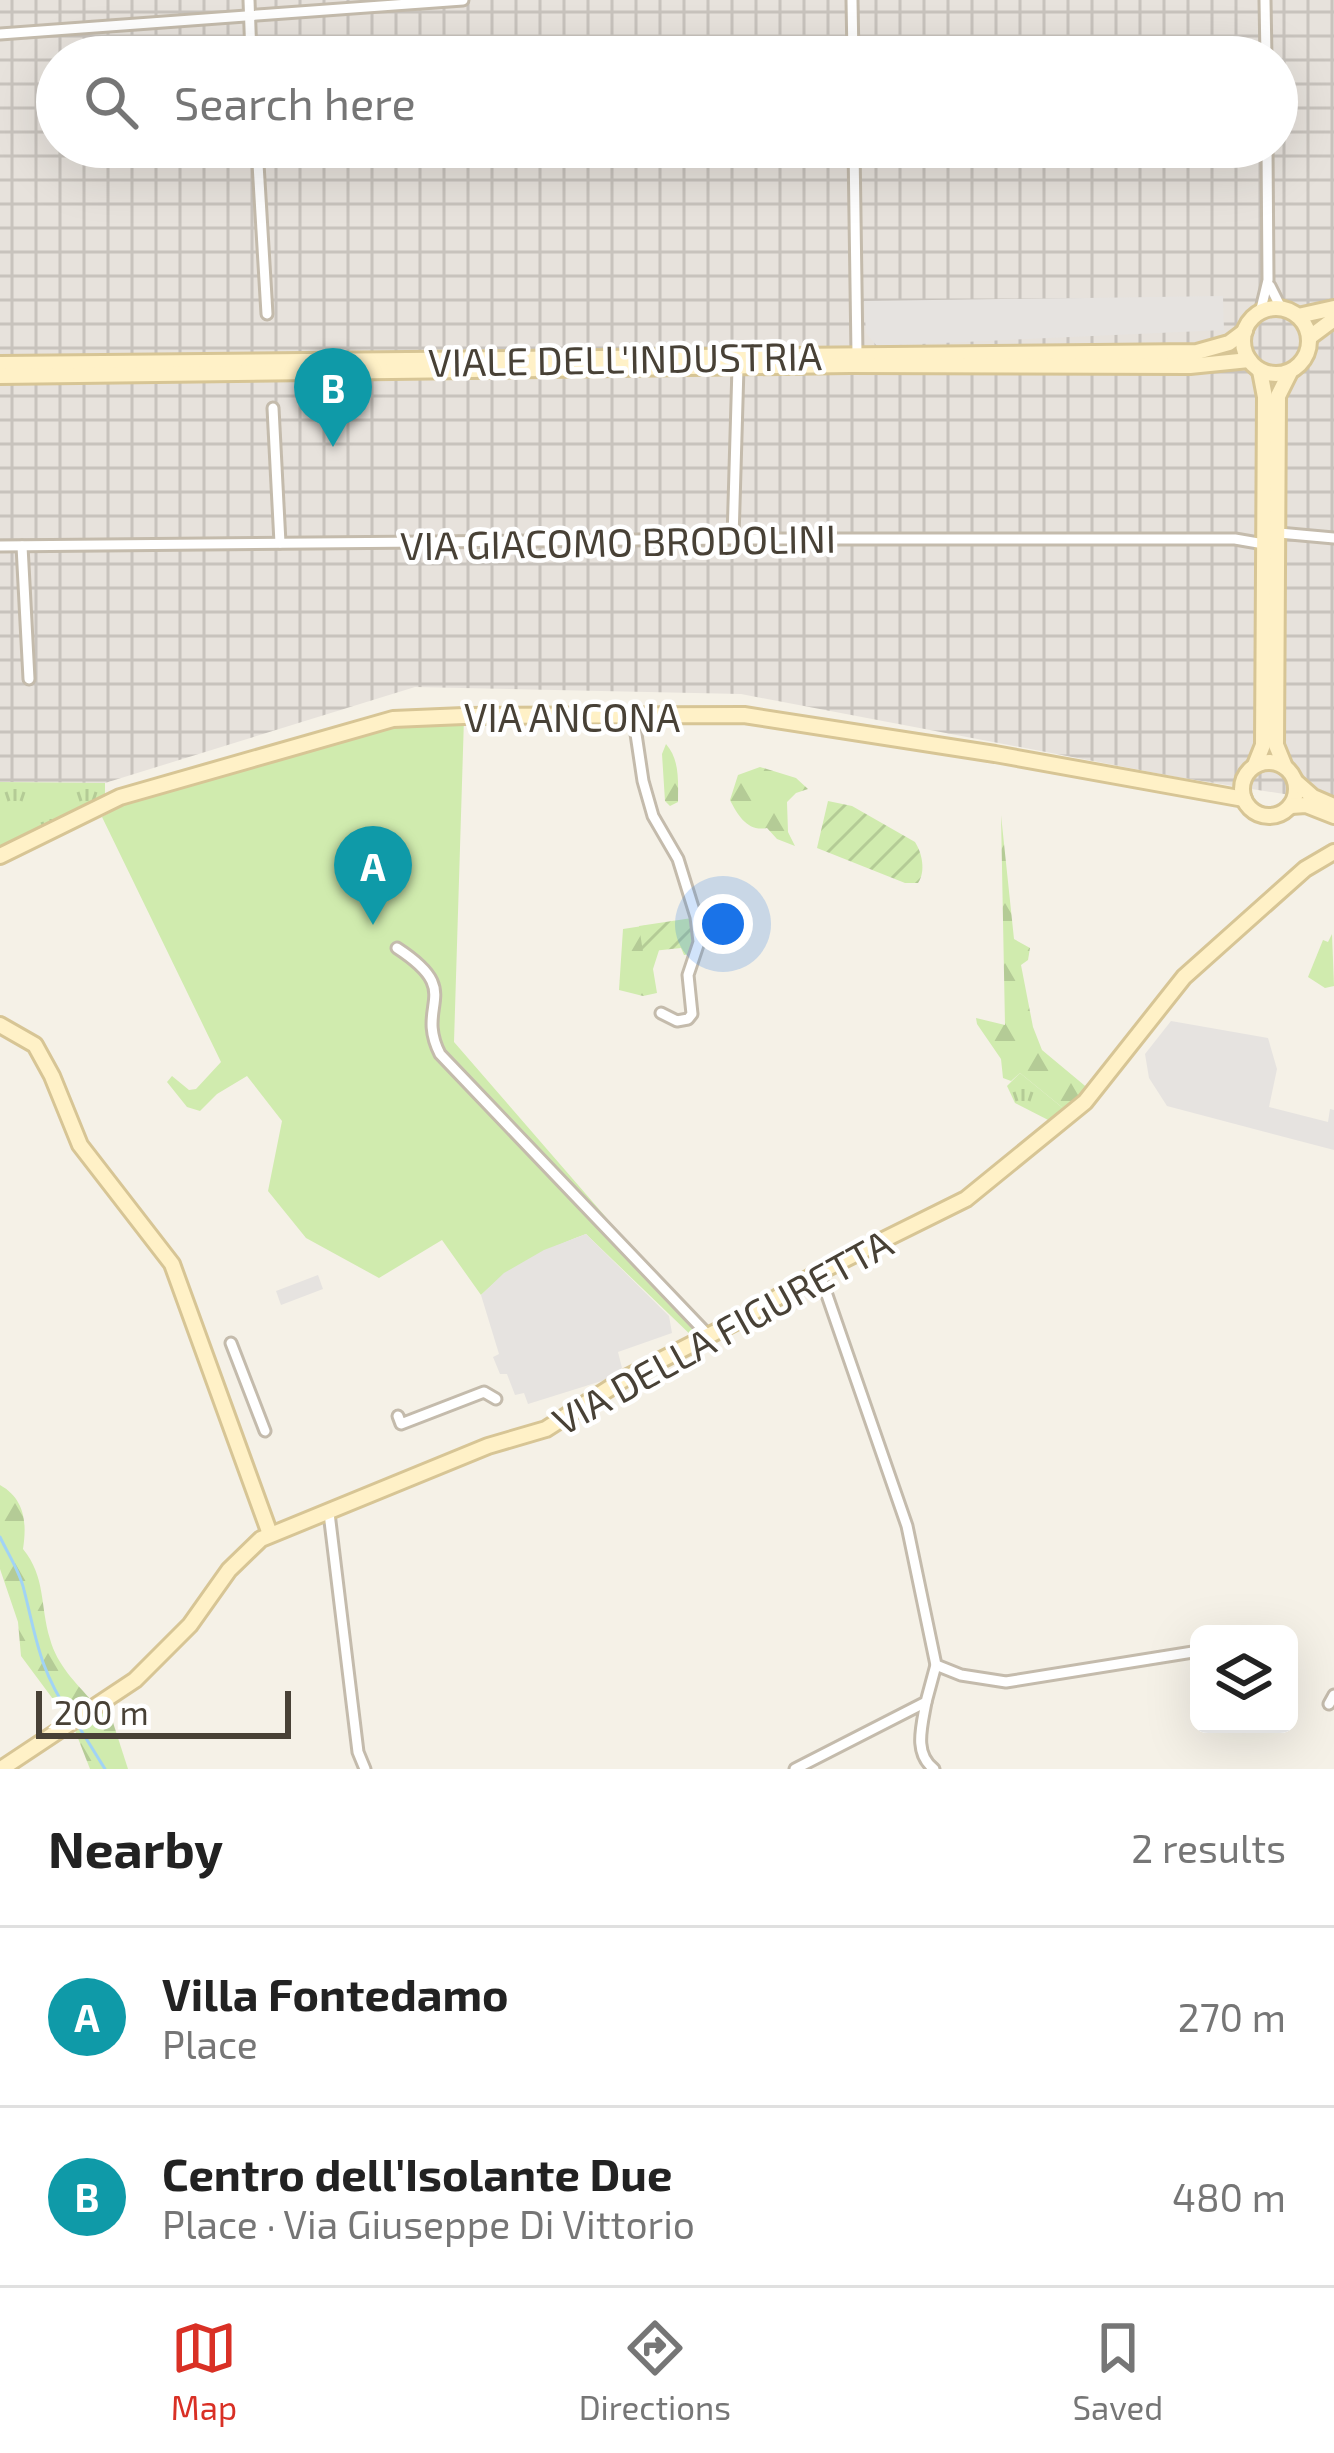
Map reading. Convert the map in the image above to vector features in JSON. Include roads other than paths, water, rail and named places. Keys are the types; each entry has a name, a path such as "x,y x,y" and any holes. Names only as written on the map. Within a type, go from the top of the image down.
{"main road":[{"path":"1244,800 1250,771 1263,745 1272,539 1278,396 1290,372 1306,358 1310,338 1298,316 1281,308 1260,313 1245,331 1244,351 1255,365 1265,397 1272,539 1276,745 1296,782 1313,797 1334,806"},
{"path":"1298,316 1334,308"},
{"path":"1310,338 1334,319"},
{"name":"VIALE DELL'INDUSTRIA","path":"0,364 1197,352 1229,343 1245,331"},
{"name":"VIALE DELL'INDUSTRIA","path":"0,376 1190,365 1231,358 1255,365"},
{"path":"1255,365 1270,374 1290,372"},
{"name":"VIA ANCONA","path":"0,856 120,797 393,719 744,715 1244,800 1256,813 1268,816 1306,805 1334,816"},
{"name":"VIA ANCONA","path":"1163,785 1214,787 1270,761 1286,767"},
{"path":"1291,806 1296,782"},
{"name":"VIA DELLA FIGURETTA","path":"1,1769 135,1680 190,1625 230,1570 270,1534 488,1447 546,1429 624,1378 966,1199 1055,1129 1117,1066 1184,977 1305,869 1334,852"},
{"path":"0,1025 34,1045 80,1145 172,1264 270,1534"}],"street":[{"path":"249,0 250,36"},
{"path":"0,34 463,0"},
{"path":"852,0 853,36"},
{"path":"1265,0 1266,36"},
{"path":"258,168 267,314"},
{"path":"854,168 856,354"},
{"path":"1260,313 1268,280 1267,168"},
{"path":"1268,280 1281,308"},
{"name":"VIALE DELL'INDUSTRIA","path":"733,538 738,368"},
{"path":"273,408 280,543"},
{"name":"VIA GIACOMO BRODOLINI","path":"0,546 733,538 1334,538"},
{"path":"22,546 29,679"},
{"path":"633,714 653,816 678,859 699,942 688,975 692,1014 677,1021 661,1013"},
{"path":"397,948 429,975 438,994 431,1036 440,1054 710,1336"},
{"path":"819,1272 907,1526 936,1665 921,1750 934,1769"},
{"path":"231,1343 265,1431"},
{"path":"398,1416 401,1424 484,1392 496,1399"},
{"path":"329,1513 358,1752 365,1769"},
{"path":"936,1665 974,1678 1006,1682 1190,1652"},
{"path":"795,1769 926,1702"}],"waterway":[{"path":"0,1537 22,1583 45,1668 70,1715"},
{"path":"79,1727 105,1769"}],"place":[{"name":"Centro dell'Isolante Due","path":"333,447"},
{"name":"Villa Fontedamo","path":"373,925"}]}
